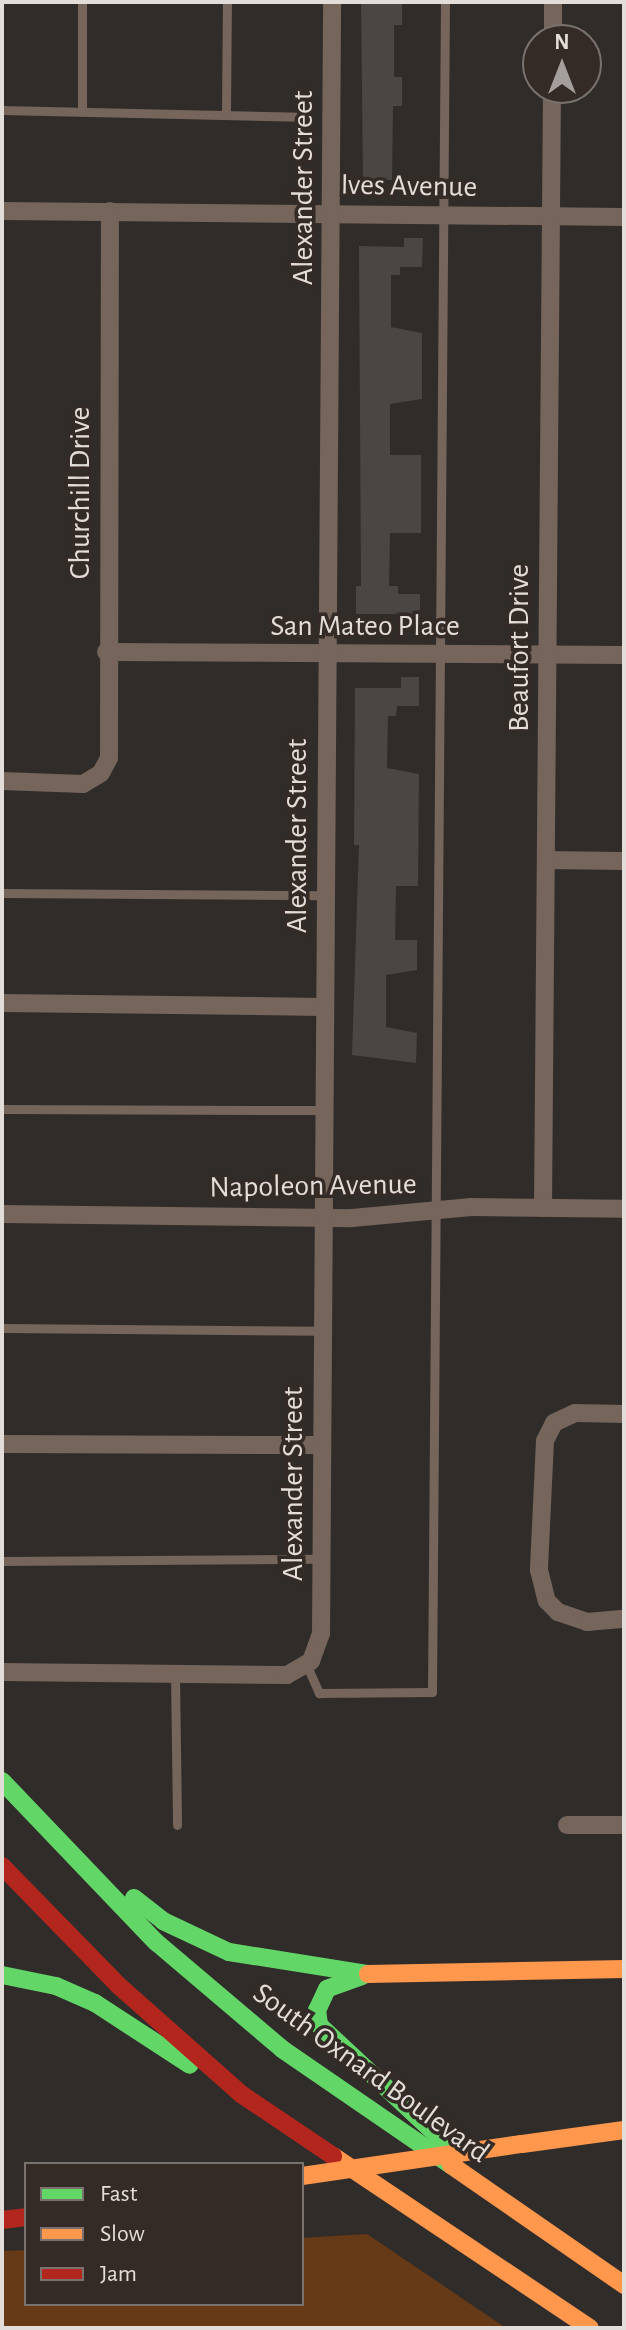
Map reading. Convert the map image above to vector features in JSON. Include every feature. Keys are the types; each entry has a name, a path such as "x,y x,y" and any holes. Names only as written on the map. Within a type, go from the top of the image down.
{"main road":[{"name":"South Oxnard Boulevard","path":"2,1781 156,1942 282,2049 624,2285"},
{"path":"38,1819 163,1921 196,1939 259,1960 368,1974 624,1969"},
{"path":"2,1866 118,1985 241,2094"},
{"path":"368,1974 327,1989 319,1998 324,2032 532,2222"},
{"path":"2,1975 56,1986 95,2003 241,2094 590,2328"},
{"path":"304,2176 624,2130"},
{"path":"2,2220 24,2217"}],"street":[{"name":"Alexander Street","path":"307,1666 321,1634 332,2"},
{"path":"553,2 553,24"},
{"name":"Beaufort Drive","path":"543,1208 552,104"},
{"name":"Ives Avenue","path":"2,211 624,217"},
{"name":"Churchill Drive","path":"2,781 83,784 101,773 110,743 106,652 110,211"},
{"name":"San Mateo Place","path":"106,652 624,655"},
{"path":"546,860 624,861"},
{"path":"2,1003 324,1007"},
{"name":"Napoleon Avenue","path":"2,1214 322,1217 543,1208 624,1209"},
{"path":"624,1414 586,1411 554,1423 541,1456 539,1570 552,1606 587,1622 624,1619"},
{"path":"2,1444 320,1445"},
{"path":"2,1672 277,1676 307,1666"},
{"path":"567,1825 624,1825"}],"lane":[{"path":"82,2 82,111"},
{"path":"226,111 227,2"},
{"path":"307,1666 319,1693 432,1692 445,2"},
{"path":"2,110 226,111 300,117"},
{"path":"2,893 325,895"},
{"path":"2,1109 323,1110"},
{"path":"2,1328 321,1331"},
{"path":"2,1561 321,1559"},
{"path":"175,1676 177,1825"}],"shaded area":[{"path":"367,2234 506,2328 2,2328 2,2251 24,2250 24,2306 304,2306 304,2238"}],"building":[{"path":"361,2 402,2 402,25 394,25 394,77 402,77 402,106 393,106 392,180 363,180"},
{"path":"404,238 423,238 422,267 400,267 400,275 391,275 391,327 422,333 422,399 390,404 390,455 421,455 421,533 390,533 389,586 398,586 398,594 420,594 420,623 401,623 401,614 356,614 356,586 361,586 359,246 404,247"},
{"path":"401,677 419,677 419,706 397,706 396,716 388,716 387,768 419,774 418,886 396,886 395,940 417,940 417,970 386,975 386,1027 417,1033 416,1063 352,1055 359,845 354,845 355,688 401,688"}],"traffic: fast":[{"path":"2,1781 156,1942 282,2049 451,2165"},
{"path":"134,1898 163,1921 229,1952 368,1974"},
{"path":"2,1975 56,1986 95,2003 190,2065"},
{"path":"362,1976 327,1989 317,2010 319,2025 452,2149"}],"traffic: slow":[{"path":"368,1974 624,1969"},
{"path":"522,2144 624,2130"},
{"path":"304,2176 522,2144"},
{"path":"333,2156 590,2328"},
{"path":"451,2165 624,2285"}],"traffic: jam":[{"path":"2,1866 118,1985 241,2094 333,2156"},
{"path":"2,2220 24,2217"}]}
